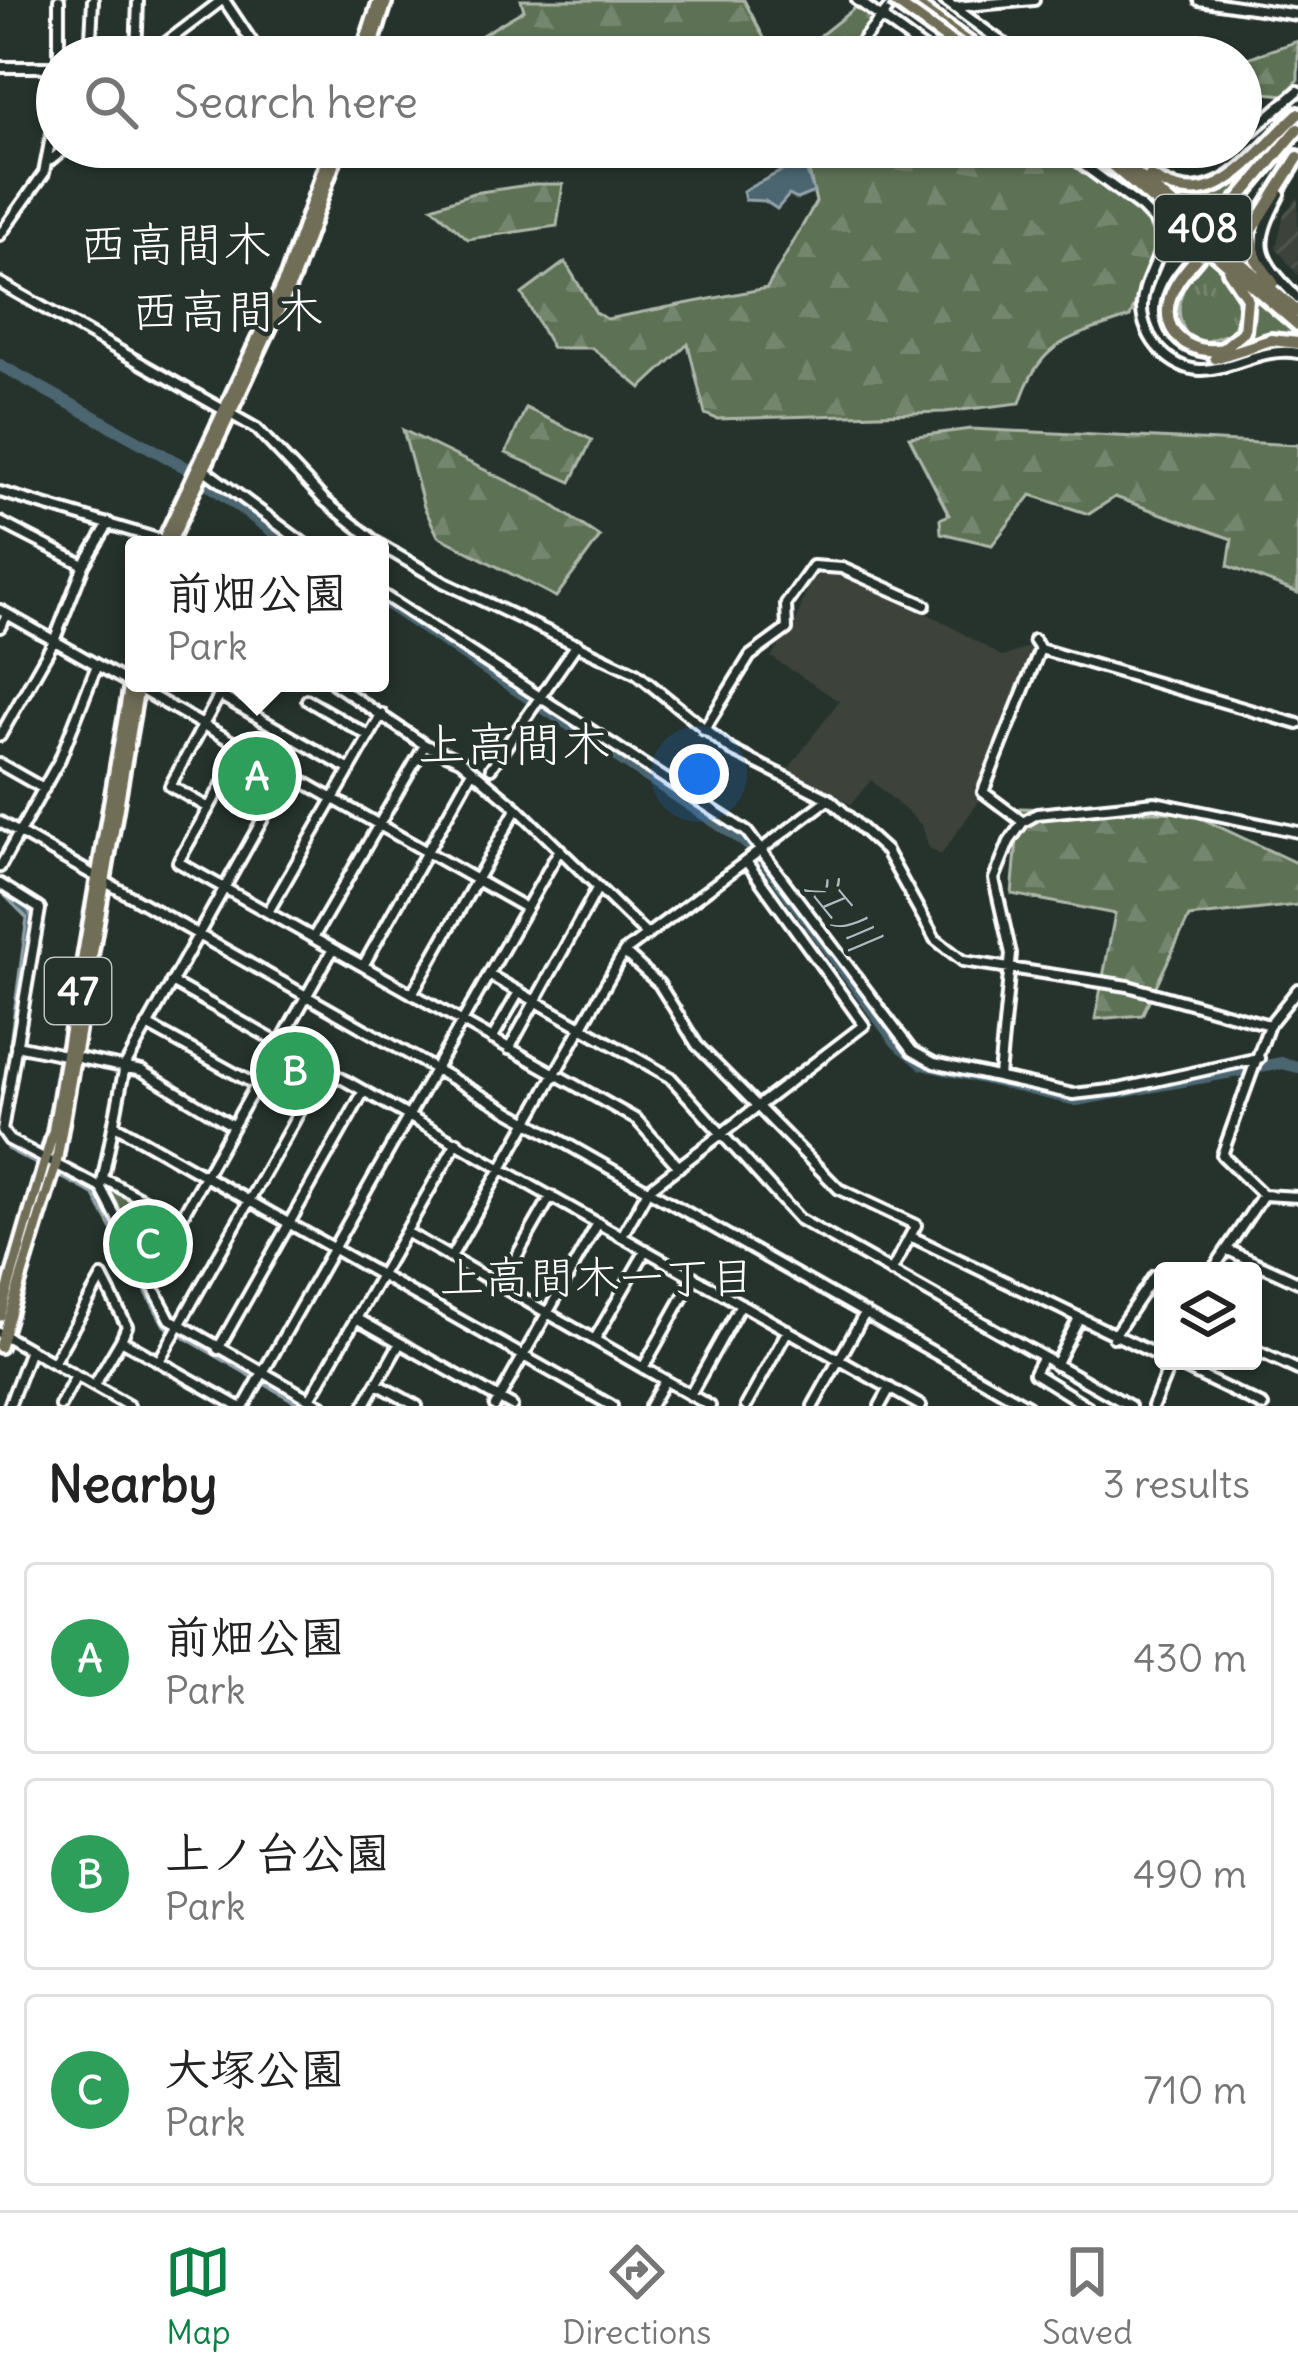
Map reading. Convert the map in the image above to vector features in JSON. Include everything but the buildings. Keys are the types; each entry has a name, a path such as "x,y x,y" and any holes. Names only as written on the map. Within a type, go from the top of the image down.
{"highway":[{"path":"909,0 959,36"},
{"path":"887,9 935,36"},
{"path":"1262,147 1298,114"},
{"path":"1298,133 1172,279 1161,307 1168,336 1182,351 1212,359 1271,340 1298,343"},
{"path":"1298,157 1258,213 1251,241 1260,267 1298,312"},
{"name":"408","path":"1116,168 1298,325"},
{"name":"408","path":"1131,168 1298,312"},
{"path":"1139,168 1172,190 1203,193 1240,168"},
{"path":"1195,255 1172,291 1168,316 1186,345 1214,352 1239,338 1248,309 1240,283 1217,252"}],"main road":[{"path":"371,36 383,0"},
{"path":"171,536 285,279 327,168"},
{"path":"171,536 227,409"},
{"name":"47","path":"0,1347 51,1162 135,692"},
{"name":"47","path":"0,1316 51,1162"}],"street":[{"path":"59,0 59,36"},
{"path":"91,36 93,0"},
{"path":"137,36 138,0"},
{"path":"176,36 223,0 248,36"},
{"path":"857,0 887,9 914,36"},
{"path":"944,0 993,36"},
{"path":"954,7 1034,0"},
{"path":"1199,0 1298,15"},
{"path":"866,36 887,9"},
{"path":"0,67 36,67"},
{"path":"1262,122 1298,91"},
{"path":"0,235 38,186 46,168"},
{"path":"1088,168 1142,208 1160,228 1161,250 1141,306 1155,345 1172,362 1199,372 1225,370 1281,350 1298,353"},
{"path":"1298,168 1259,233 1262,255 1298,299"},
{"path":"0,283 227,409 266,436 325,501 369,536"},
{"path":"202,468 294,536"},
{"path":"0,491 144,536"},
{"path":"0,522 84,565"},
{"path":"0,736 54,641 84,565 109,524"},
{"path":"389,550 445,583 636,673 704,730 751,761 829,799 886,851 946,950 977,965 1128,986 1269,1025"},
{"path":"704,730 750,656 787,629 787,604 813,566 842,568 925,605"},
{"path":"389,599 747,832 912,1052 934,1063 1073,1094 1119,1089 1259,1058"},
{"path":"0,627 3,612 125,679"},
{"path":"491,768 577,644"},
{"path":"1023,822 983,792 1037,645 1298,724"},
{"path":"0,867 44,789 97,665"},
{"path":"148,692 526,908"},
{"path":"209,808 170,786 221,692"},
{"path":"347,692 472,771 517,808 647,935"},
{"path":"219,695 350,770"},
{"path":"307,700 369,736"},
{"path":"268,912 382,714"},
{"path":"313,938 425,745"},
{"path":"242,748 178,862 637,1120 679,1167"},
{"path":"0,764 44,789"},
{"path":"363,966 472,771"},
{"path":"288,774 125,1066 103,1184 148,1277 179,1325 322,1406"},
{"path":"451,1257 623,952 748,864 829,799"},
{"path":"999,1076 1011,970 994,879 1023,822 1037,814 1154,802 1298,832"},
{"path":"412,994 517,808"},
{"path":"0,822 1028,1406"},
{"path":"121,1340 241,1406 560,849"},
{"path":"622,1236 648,1190 864,1025 748,864"},
{"path":"0,884 40,909 2,1130 51,1162 181,1219"},
{"path":"509,1049 598,887"},
{"path":"148,1277 333,949"},
{"path":"623,952 659,984 697,1045 838,1189 916,1226 891,1272"},
{"path":"488,975 670,1077 799,1220 1130,1406"},
{"path":"171,982 921,1406"},
{"path":"1298,989 1269,1025 1222,1155 1262,1195 1298,1198"},
{"path":"492,1039 519,992"},
{"path":"148,1024 256,1085"},
{"path":"16,1046 125,1066 233,1126"},
{"path":"159,1361 324,1068"},
{"path":"218,1348 364,1091"},
{"path":"115,1125 612,1406"},
{"path":"310,1399 457,1142"},
{"path":"1219,1262 1262,1195"},
{"path":"500,1285 551,1196"},
{"path":"497,1402 598,1222"},
{"path":"406,1232 710,1406"},
{"path":"910,1236 1154,1355"},
{"path":"595,1339 646,1250"},
{"path":"1228,1250 1253,1262"},
{"path":"1262,1266 1298,1282"},
{"path":"1113,1337 1154,1276"},
{"path":"53,1363 102,1277 128,1326 94,1386"},
{"path":"643,1367 694,1277"},
{"path":"690,1395 741,1304"},
{"path":"813,1406 865,1313"},
{"path":"356,1318 497,1402 512,1406"},
{"path":"1054,1364 1078,1320"},
{"path":"746,1406 788,1330"},
{"path":"2,1334 129,1406"},
{"path":"364,1406 400,1343"},
{"path":"9,1406 30,1350"},
{"path":"1262,1353 1298,1370"},
{"path":"1042,1358 1034,1373 1087,1406"},
{"path":"1154,1406 1168,1370"},
{"path":"1186,1370 1263,1406"},
{"path":"60,1406 76,1376"},
{"path":"650,1406 665,1380"},
{"path":"377,1384 417,1406"},
{"path":"880,1406 890,1388"}],"shaded area":[{"path":"1298,197 1298,275 1276,248 1284,214"},
{"path":"834,573 938,619 1003,657 1031,646 1026,678 997,755 976,793 979,801 941,855 929,848 922,825 871,780 851,804 787,771 839,701 771,657 794,626 812,577"}],"green space":[{"path":"521,0 744,0 763,36 480,36 524,10"},
{"path":"856,7 873,17 858,36 819,36"},
{"path":"1298,41 1298,80 1285,95 1262,93 1262,53"},
{"path":"808,168 1079,168 1141,208 1158,245 1130,317 1075,336 1048,353 1020,403 945,412 717,419 705,414 688,344 641,388 592,348 552,348 522,294 565,262 596,313 607,319 767,288 816,202"},
{"path":"1255,168 1208,223 1177,198 1220,192"},
{"path":"563,184 557,226 468,239 432,207 473,193"},
{"path":"1256,201 1245,235 1251,262 1224,237"},
{"path":"1207,256 1230,282 1239,312 1230,333 1203,343 1188,336 1179,304 1186,284"},
{"path":"1250,289 1298,337 1265,335 1244,344 1254,317"},
{"path":"526,408 592,440 571,482 506,453"},
{"path":"971,429 1298,445 1298,593 1228,566 1232,539 1115,497 1089,514 1031,495 992,545 941,533 940,519 949,515 909,437"},
{"path":"403,430 542,498 600,537 556,597 438,536 424,507"},
{"path":"245,754 280,773 272,796 231,774"},
{"path":"1020,808 1190,813 1298,864 1298,905 1189,917 1142,1015 1095,1019 1115,914 1012,894"},
{"path":"284,1049 316,1068 308,1090 268,1068"},
{"path":"112,1185 173,1220 150,1265 145,1264 106,1192 105,1186"}],"water":[{"path":"788,168 806,168 814,192 797,199 789,195 777,209 765,201 745,200 743,191"},
{"path":"0,891 28,908 32,919 0,1116 27,918"},
{"path":"0,1131 9,1145 97,1193 169,1324 311,1406 302,1406 164,1326 93,1194 7,1149"}],"waterway":[{"name":"江川","path":"0,365 185,467 279,536"},
{"name":"江川","path":"389,605 760,855 896,1042 923,1064 1076,1100 1282,1063 1298,1067"}],"place":[{"name":"前畑公園","path":"257,776"},
{"name":"上ノ台公園","path":"295,1071"},
{"name":"大塚公園","path":"148,1244"}],"district":[{"name":"西高間木","path":"175,244"},
{"name":"西高間木","path":"227,311"},
{"name":"上高間木","path":"514,744"},
{"name":"上高間木一丁目","path":"597,1277"}]}
